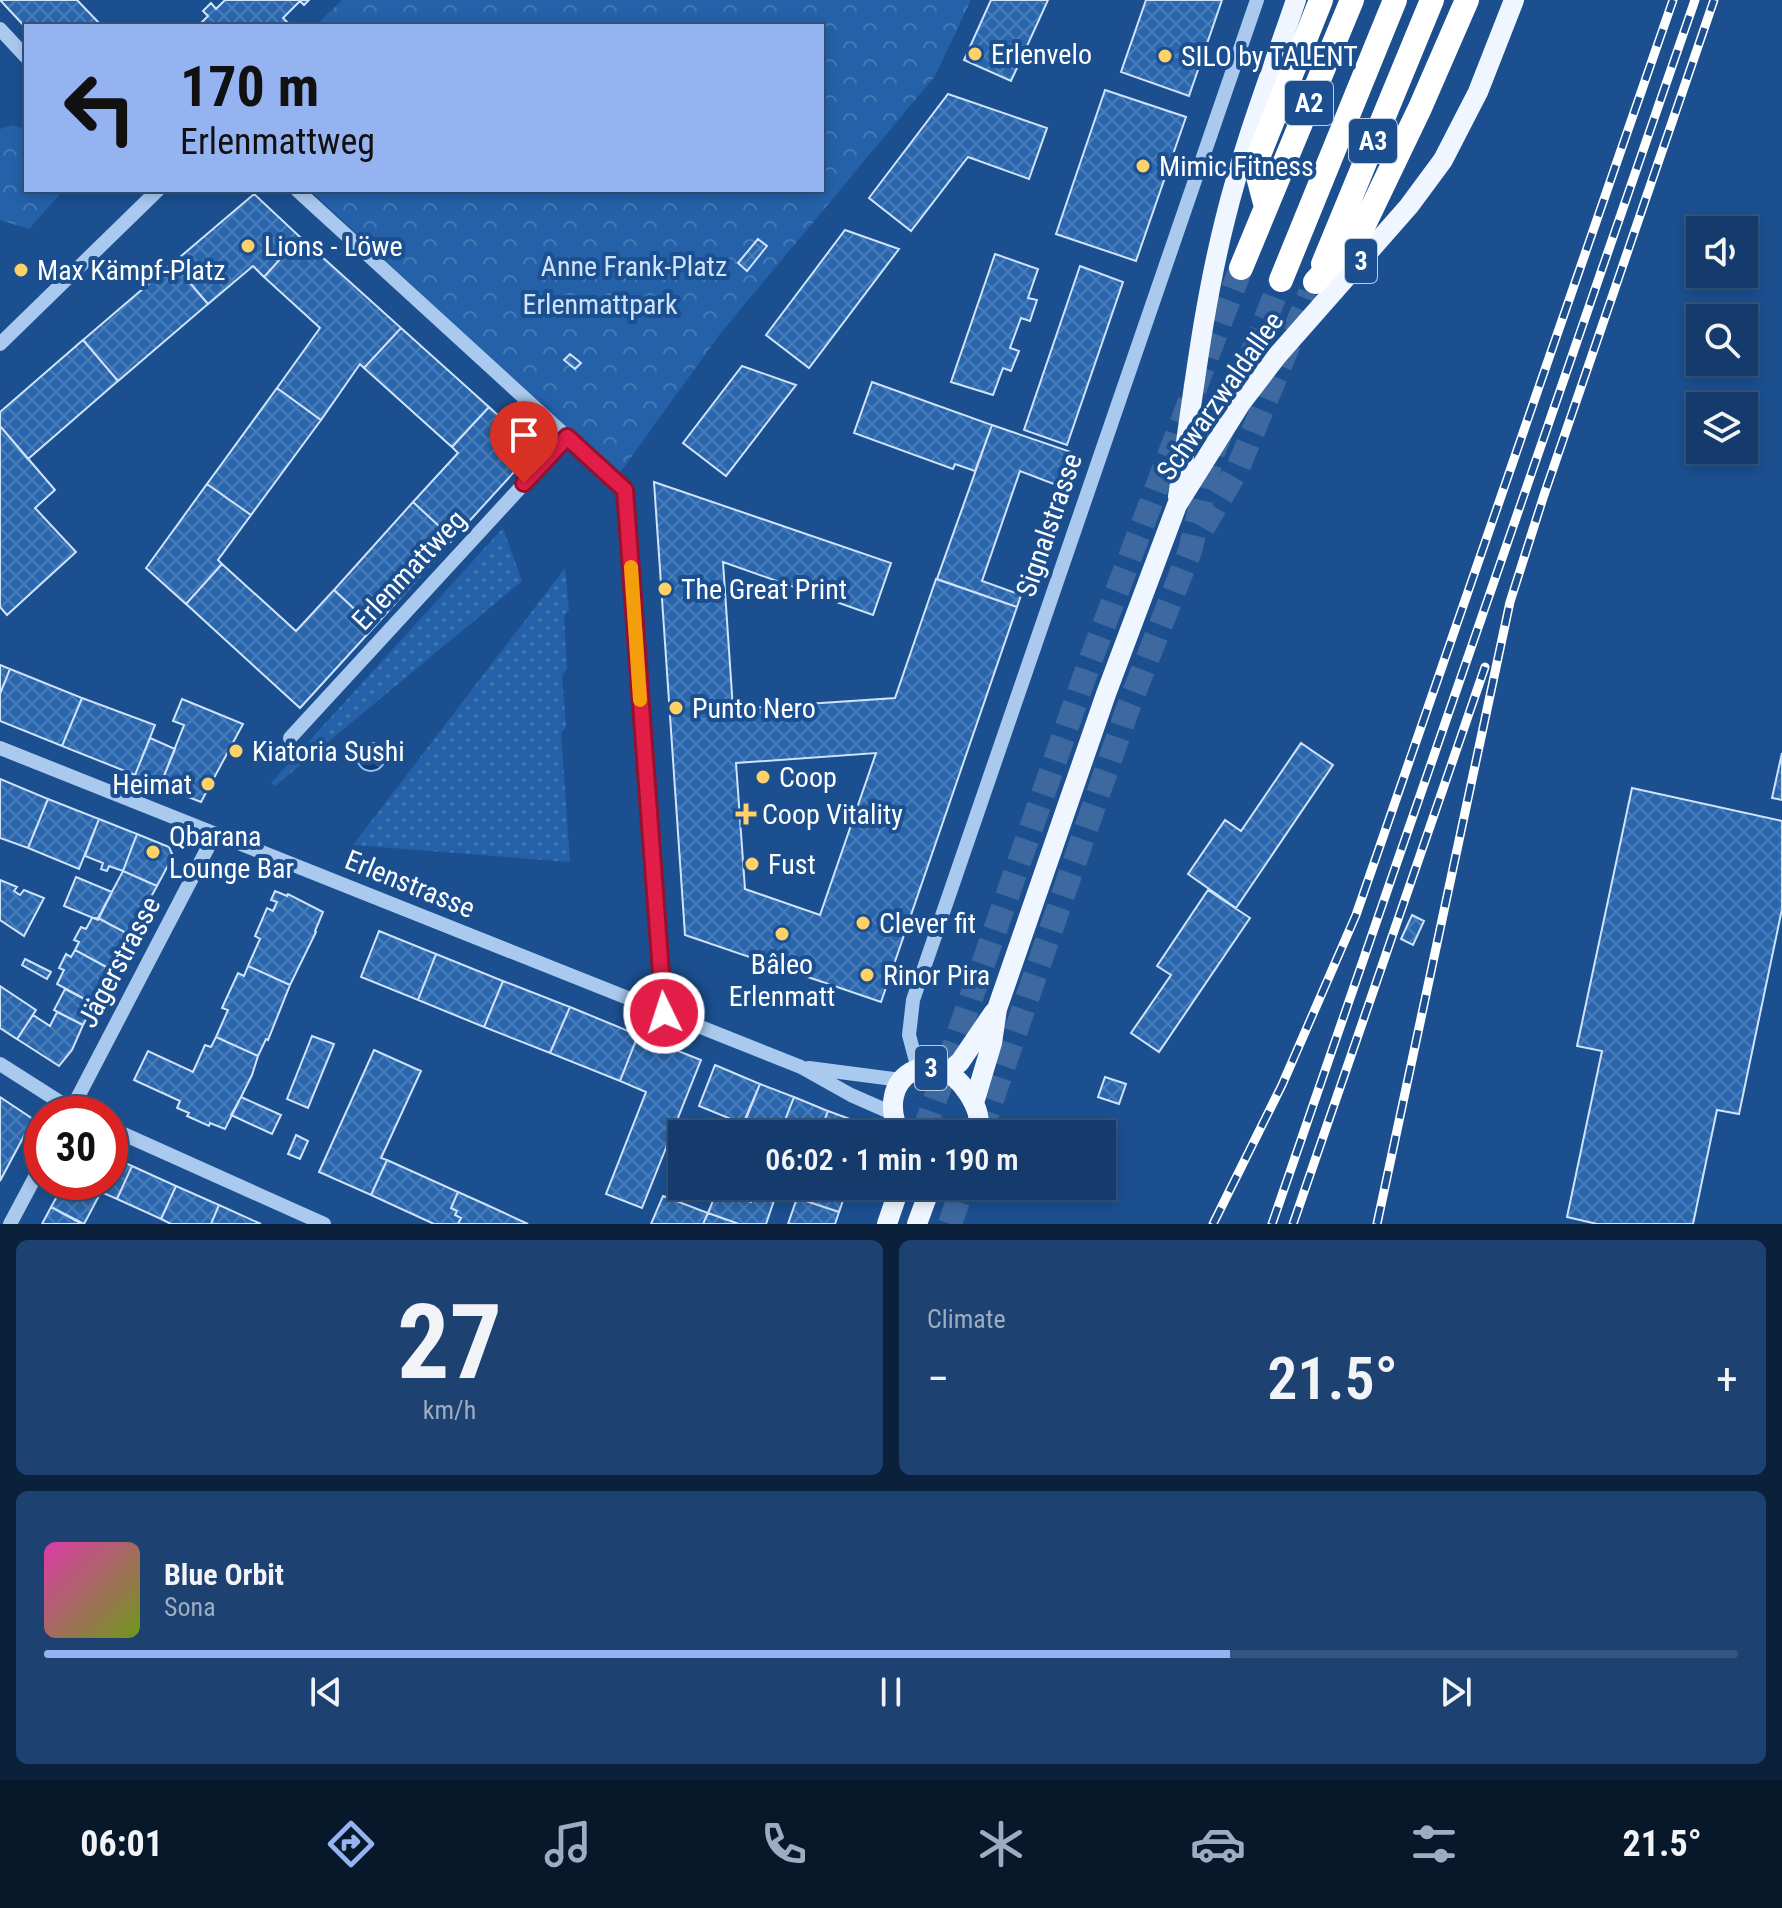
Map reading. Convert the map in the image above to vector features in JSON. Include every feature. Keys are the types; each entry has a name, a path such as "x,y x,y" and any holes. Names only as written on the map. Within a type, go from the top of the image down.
{"highway":[{"path":"1266,207 1255,165 1321,0"},
{"name":"A2","path":"1241,268 1352,0"},
{"name":"A2","path":"1281,280 1395,0"},
{"name":"A3","path":"1432,0 1312,288 1362,229 1467,0"}],"main road":[{"name":"Schwarzwaldallee","path":"1177,505 1206,314 1225,221 1296,0"},
{"name":"Schwarzwaldallee","path":"974,1103 992,1043 997,1009 1106,694 1177,505 1241,403 1277,356 1409,206 1443,160 1478,92 1514,0"},
{"name":"Schwarzwaldallee","path":"948,1072 960,1062 997,1009"},
{"name":"3","path":"895,1120 892,1096 910,1075 938,1068 948,1072 965,1089 979,1120"},
{"path":"887,1224 895,1200"},
{"path":"917,1224 926,1200"}],"street":[{"name":"Signalstrasse","path":"910,1075 909,1035 913,1000 1257,0"},
{"path":"0,29 24,55"},
{"path":"0,344 154,192"},
{"path":"299,192 625,490 664,1013"},
{"name":"Erlenmattweg","path":"290,738 567,437"},
{"name":"Erlenstrasse","path":"0,748 801,1067 851,1095 892,1113"},
{"name":"Jägerstrasse","path":"82,1096 215,834"},
{"path":"0,1064 48,1096"},
{"name":"Erlenstrasse","path":"801,1067 910,1075"},
{"path":"128,1136 324,1224"},
{"path":"10,1224 24,1198"}],"green space":[{"name":"Erlenmattpark","path":"342,0 971,0 935,76 720,334 617,477 312,192 824,192 824,24 317,24"},
{"path":"13,125 24,129 24,192 62,192 29,229 0,220 0,129"},
{"path":"503,528 522,581 275,786 271,783"},
{"path":"565,568 569,610 564,616 567,669 562,675 566,727 561,733 570,862 353,845"}],"water":[{"path":"371,743 381,747 385,757 381,767 371,771 361,767 357,757 361,747"}],"building":[{"path":"0,0 77,0 100,24 24,24"},
{"path":"225,0 309,0 304,5 300,1 283,18 287,22 285,24 200,24 208,16 203,11 211,3 216,9"},
{"path":"991,0 1048,0 1011,81 964,60"},
{"path":"1146,0 1222,0 1189,96 1121,72"},
{"path":"1105,90 1186,117 1136,261 1056,234"},
{"path":"948,94 1047,128 1029,179 968,157 911,231 869,198"},
{"path":"254,194 300,237 264,277 253,266 208,304 173,263"},
{"path":"845,230 899,249 809,368 766,335"},
{"path":"300,237 401,328 364,368 360,364 321,420 277,388 320,328 264,277"},
{"path":"758,239 767,246 747,271 738,263"},
{"path":"995,254 1038,269 1028,298 1037,300 1030,321 1021,318 1010,348 1019,351 1011,371 1003,368 993,395 951,382"},
{"path":"173,263 208,304 118,381 83,340"},
{"path":"1080,266 1123,282 1067,445 1024,430"},
{"path":"401,328 489,407 452,447 364,368"},
{"path":"83,340 118,381 28,459 0,426 0,412"},
{"path":"570,354 581,363 575,369 564,360"},
{"path":"742,366 796,385 726,476 683,443"},
{"path":"872,382 992,425 975,471 955,464 953,469 854,433"},
{"path":"277,388 321,420 251,515 207,484"},
{"path":"489,407 535,449 453,539 413,502 458,453 452,447"},
{"path":"992,425 1071,452 1059,486 1020,471 982,581 1021,595 1017,607 937,579"},
{"path":"0,426 55,490 35,508 76,552 7,615 0,607"},
{"path":"654,482 891,563 873,615 723,562 733,709 895,698 936,579 1017,607 881,1002 685,935","holes":["876,753 820,915 745,889 736,763"]},
{"path":"207,484 251,515 218,560 222,564 186,604 146,568"},
{"path":"413,502 453,539 374,627 334,590"},
{"path":"222,564 296,631 334,590 374,627 300,708 186,604"},
{"path":"0,665 10,669 0,694"},
{"path":"10,669 82,698 62,746 0,721 0,694"},
{"path":"82,698 155,725 135,775 62,746"},
{"path":"182,699 243,724 201,802 160,786 184,725 173,721"},
{"path":"150,738 175,749 160,786 135,775"},
{"path":"1301,743 1333,765 1236,908 1188,874 1225,820 1241,831"},
{"path":"1782,753 1782,800 1772,798"},
{"path":"0,779 48,799 28,848 0,838"},
{"path":"1632,788 1782,821 1782,909 1739,1114 1717,1110 1693,1224 1597,1224 1567,1217 1602,1051 1577,1046"},
{"path":"48,799 99,819 79,869 28,848"},
{"path":"99,819 137,834 123,871 109,866 107,871 101,869 103,863 85,856"},
{"path":"137,834 169,847 173,856 157,886 123,871"},
{"path":"123,871 157,886 130,935 98,918"},
{"path":"76,877 112,892 98,920 64,906"},
{"path":"0,880 17,887 14,891 20,895 24,890 44,898 24,936 0,920"},
{"path":"1208,890 1250,918 1159,1052 1131,1033 1171,975 1157,966"},
{"path":"275,891 288,894 323,912 290,985 248,966 260,939 255,936 267,908 273,911 277,902 271,900"},
{"path":"1412,915 1424,921 1413,945 1401,939"},
{"path":"92,918 98,918 130,935 127,949 112,970 75,950 79,942 74,940 81,927 86,929"},
{"path":"379,931 436,954 418,1000 361,977"},
{"path":"75,950 112,970 107,979 109,982 94,1004 57,984 64,970 59,968 66,954 71,957"},
{"path":"436,954 503,981 484,1027 418,1000"},
{"path":"25,959 51,972 47,979 22,965"},
{"path":"248,966 290,985 268,1040 258,1056 216,1037 228,1010 222,1008 238,973 244,976"},
{"path":"503,981 570,1007 550,1053 484,1027"},
{"path":"0,986 36,1010 17,1039 0,1028"},
{"path":"65,989 94,1004 83,1025 54,1010"},
{"path":"570,1007 638,1035 620,1081 550,1053"},
{"path":"57,1012 83,1025 72,1050 59,1066 17,1039 33,1015 50,1026"},
{"path":"638,1035 701,1060 677,1120 668,1120 668,1143 642,1208 606,1194 646,1092 620,1081"},
{"path":"312,1036 334,1044 308,1108 287,1099"},
{"path":"216,1037 258,1056 225,1129 187,1116 189,1113 177,1108 180,1101 134,1080 148,1051 193,1072 205,1045 211,1047"},
{"path":"374,1050 421,1071 381,1158 387,1160 371,1195 319,1172"},
{"path":"715,1065 760,1084 745,1120 733,1120 699,1106"},
{"path":"1105,1077 1126,1084 1119,1104 1098,1097"},
{"path":"760,1084 794,1097 785,1120 746,1119"},
{"path":"0,1097 24,1113 24,1136 0,1181"},
{"path":"241,1097 281,1115 272,1134 231,1115"},
{"path":"794,1097 828,1111 824,1120 785,1120"},
{"path":"828,1111 852,1120 824,1120"},
{"path":"296,1135 308,1141 300,1159 288,1154"},
{"path":"387,1160 458,1192 451,1208 461,1218 458,1224 434,1224 371,1195"},
{"path":"132,1166 176,1186 161,1219 119,1200 128,1200 128,1175"},
{"path":"176,1186 219,1205 211,1224 171,1224 161,1219"},
{"path":"458,1192 528,1224 458,1224 461,1218 451,1208"},
{"path":"663,1196 708,1213 703,1224 651,1224"},
{"path":"55,1200 97,1200 84,1224 51,1207"},
{"path":"713,1200 774,1200 766,1224 739,1224 708,1213"},
{"path":"796,1200 839,1212 835,1224 788,1224"},
{"path":"803,1200 843,1200 839,1212"},
{"path":"219,1205 261,1224 211,1224"},
{"path":"51,1207 82,1224 42,1224"},
{"path":"708,1213 739,1224 703,1224"}],"tunnel":[{"path":"928,1120 1089,664 1241,268"},
{"path":"985,1120 1128,708 1190,551 1213,453 1281,280"},
{"path":"1203,528 1238,468 1310,293"},
{"path":"950,1224 958,1200"}],"railway":[{"path":"1213,1224 1282,1085 1356,915 1673,0"},
{"path":"1272,1224 1695,0"},
{"path":"1377,1224 1510,602 1714,0"},
{"path":"1293,1224 1485,667"}],"slow traffic":[{"path":"631,567 640,700"}],"place":[{"name":"Erlenvelo","path":"975,54"},
{"name":"SILO by TALENT","path":"1165,56"},
{"name":"Mimic Fitness","path":"1143,166"},
{"name":"Lions - Löwe","path":"248,246"},
{"name":"Max Kämpf-Platz","path":"21,270"},
{"name":"The Great Print","path":"665,589"},
{"name":"Punto Nero","path":"676,708"},
{"name":"Kiatoria Sushi","path":"236,751"},
{"name":"Coop","path":"763,777"},
{"name":"Heimat","path":"208,784"},
{"name":"Coop Vitality","path":"746,814"},
{"name":"Qbarana Lounge Bar","path":"153,852"},
{"name":"Fust","path":"752,864"},
{"name":"Clever fit","path":"863,923"},
{"name":"Bâleo Erlenmatt","path":"782,934"},
{"name":"Rinor Pira","path":"867,975"}],"route":[{"path":"524,483 567,437 625,490 664,1013"}],"park label":[{"name":"Anne Frank-Platz","path":"634,266"}]}
